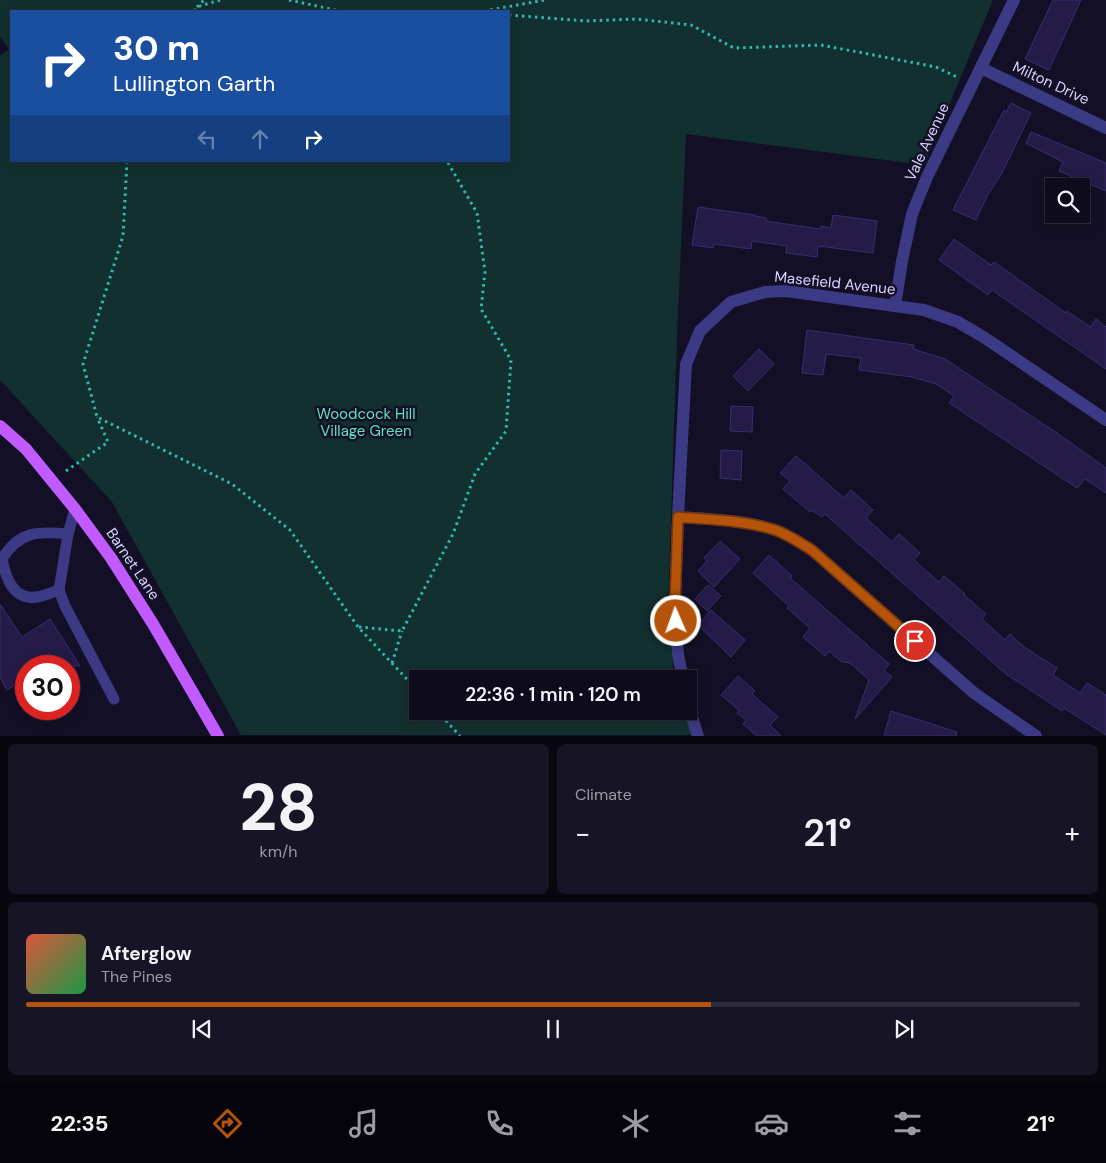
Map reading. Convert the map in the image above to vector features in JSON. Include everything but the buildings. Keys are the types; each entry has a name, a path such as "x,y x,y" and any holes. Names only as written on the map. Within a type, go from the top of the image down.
{"main road":[{"name":"Barnet Lane","path":"0,426 26,449 75,509 111,558 153,624 218,736"}],"street":[{"name":"Vale Avenue","path":"895,306 912,214 927,177 1014,0"},
{"name":"Milton Drive","path":"981,68 1106,128"},
{"name":"Masefield Avenue","path":"681,670 678,656 675,604 686,364 700,331 731,302 765,292 786,291 924,310 958,322 985,338 1106,420"},
{"path":"678,517 747,524 775,530 813,551 974,693 1036,736"},
{"path":"693,720 698,736"}],"lane":[{"path":"75,509 68,534 59,590 65,606 114,700"},
{"path":"59,590 41,596 27,597 15,591 5,576 2,559 9,548 21,538 34,533 68,534"}],"path":[{"path":"196,10 204,0"},
{"path":"197,7 220,0"},
{"path":"289,0 335,10"},
{"path":"490,10 545,0"},
{"path":"510,15 586,21 637,19 691,25 734,48 821,46 936,67 972,85"},
{"path":"66,471 108,442 97,417 83,364 123,236 127,162"},
{"path":"392,663 402,631 453,534 474,474 506,431 511,360 481,309 485,272 477,213 448,162"},
{"path":"97,417 232,484 290,530 358,627 409,681"},
{"path":"358,627 402,631"},
{"path":"445,720 460,736"}],"green space":[{"name":"Woodcock Hill Village Green","path":"0,0 993,0 924,165 686,134 668,611 673,670 409,670 409,720 691,720 697,735 241,735 112,502 0,380 0,56 9,49 0,37"}],"route":[{"path":"676,621 678,517 747,524 775,530 795,540 813,551 915,641"}]}
